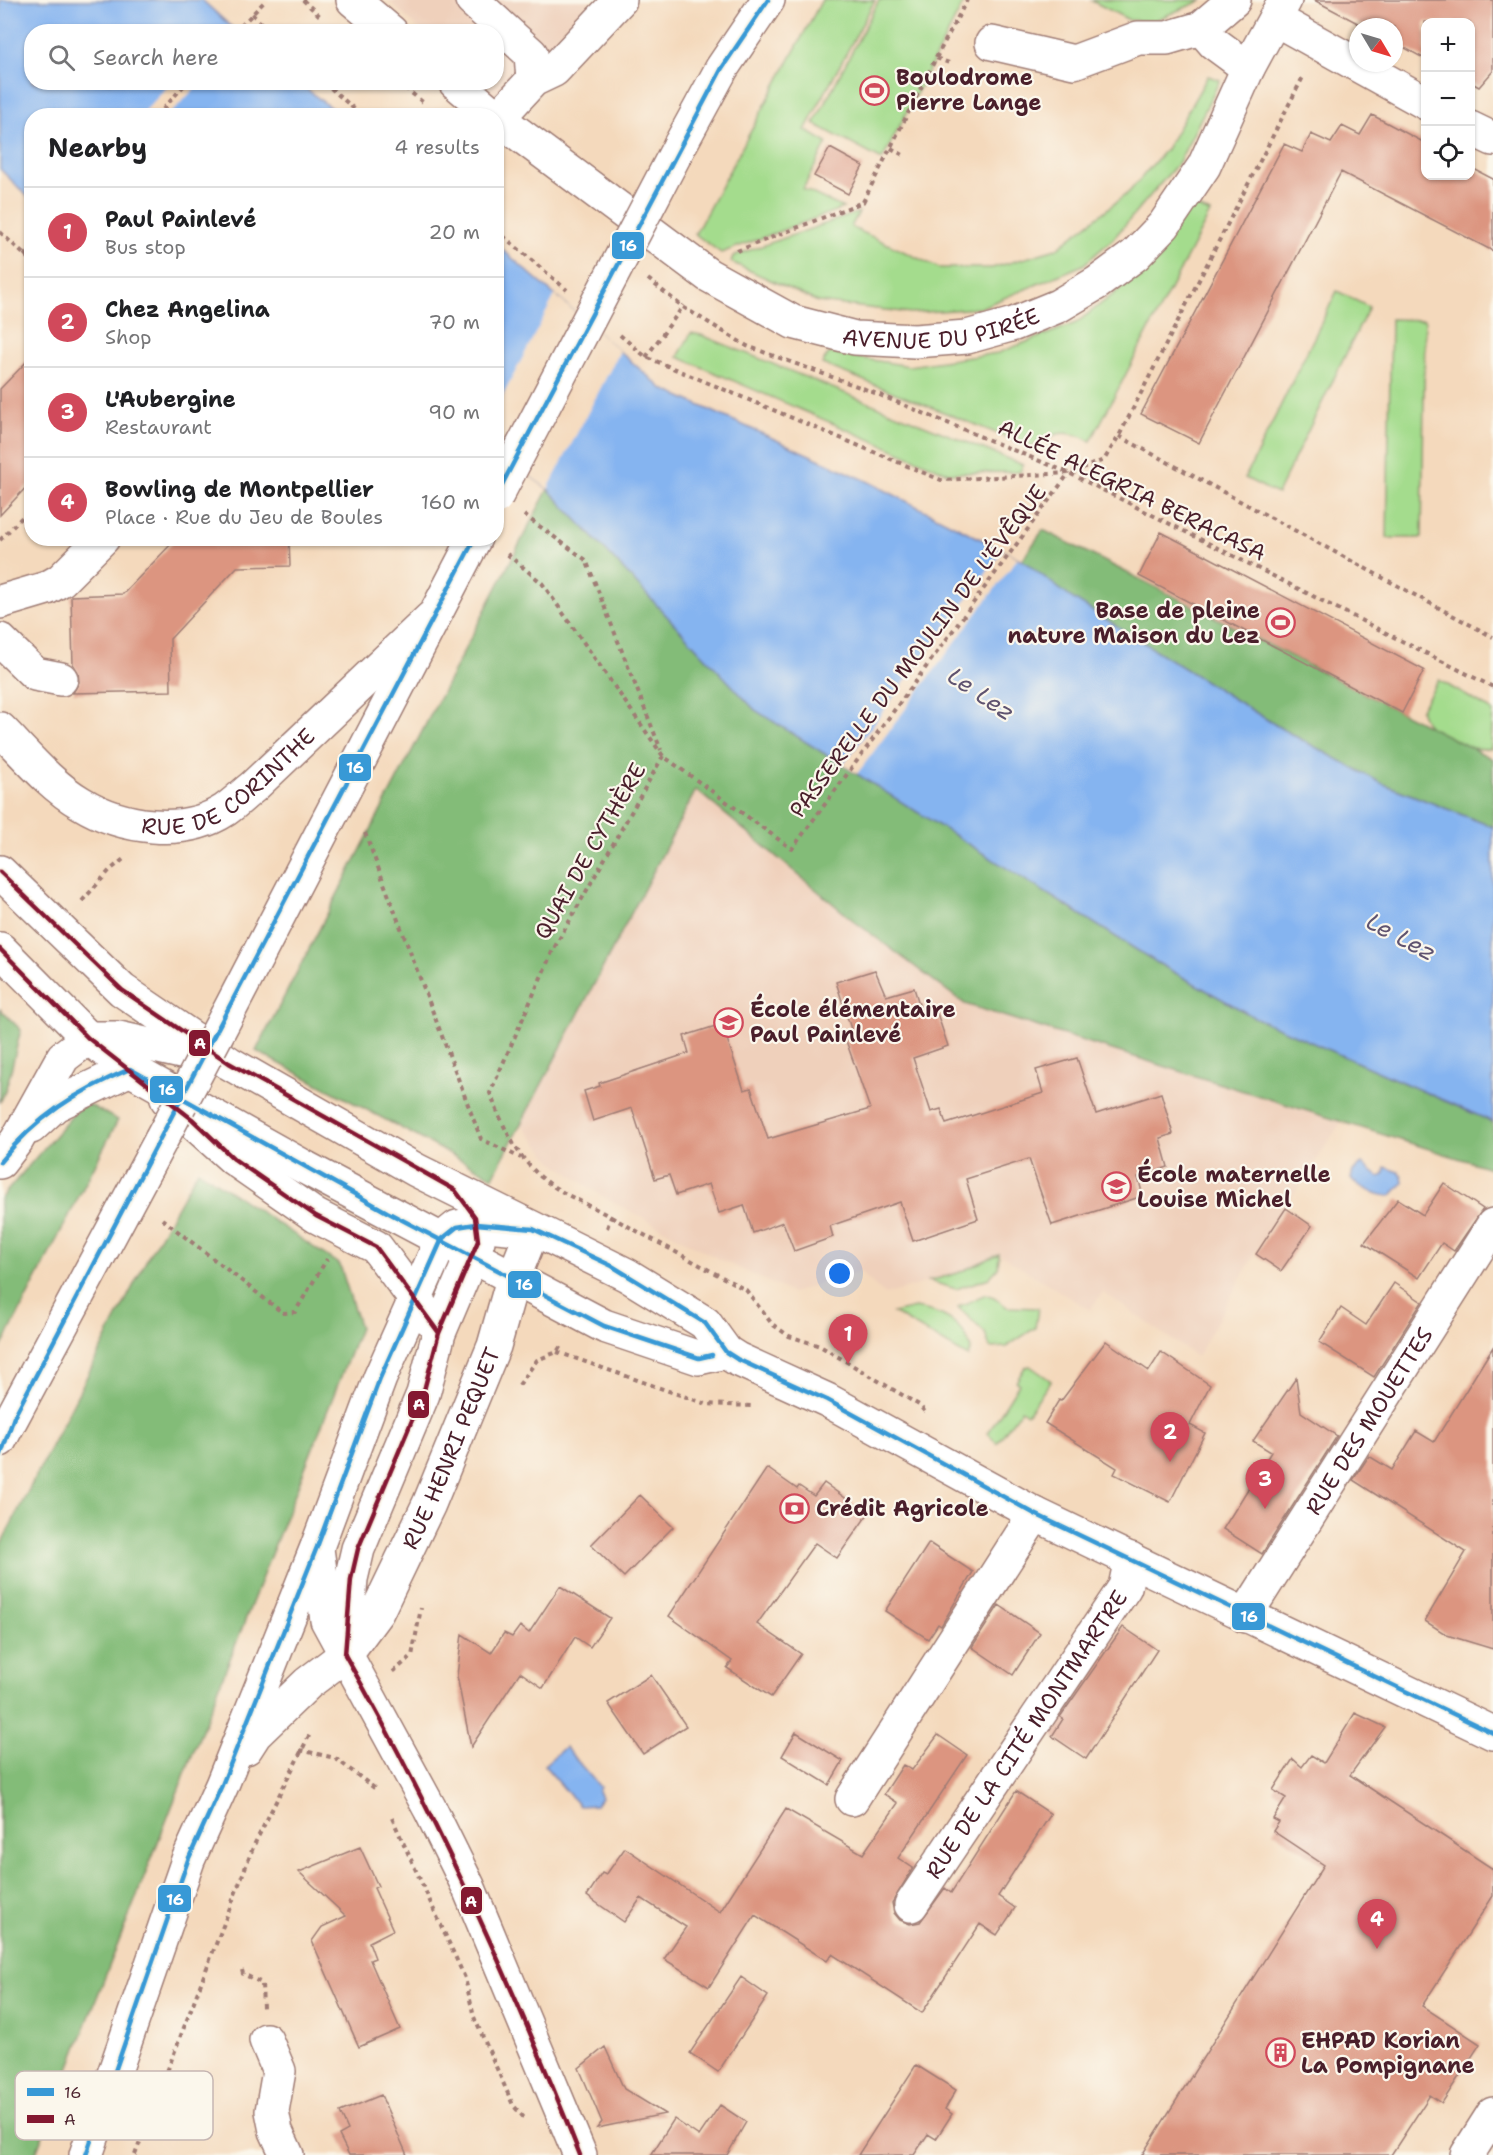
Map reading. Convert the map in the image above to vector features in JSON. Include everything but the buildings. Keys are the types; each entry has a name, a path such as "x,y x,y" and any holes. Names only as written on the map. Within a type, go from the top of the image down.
{"main road":[{"path":"352,0 381,24"},
{"path":"472,0 493,24"},
{"path":"504,36 532,67 554,70 620,0"},
{"path":"722,68 751,0"},
{"path":"506,503 680,145 722,68 768,0"},
{"path":"992,43 1074,63 1138,38 1167,38 1201,28 1234,0"},
{"path":"1280,10 1421,100"},
{"name":"AVENUE DU PIRÉE","path":"504,123 708,275 793,322 855,338 915,342 967,337 1014,324 1058,306 1097,283 1135,255 1164,225 1204,166 1248,68 1280,10"},
{"path":"1201,28 1230,57 1248,68"},
{"path":"502,108 532,67"},
{"name":"AVENUE DU PIRÉE","path":"464,90 485,108"},
{"path":"1475,130 1493,139"},
{"path":"0,602 47,588 61,580 96,546"},
{"path":"0,1457 7,1428 227,1015 471,546"},
{"name":"RUE DE CORINTHE","path":"0,729 46,775 81,803 113,818 153,826 192,824 225,810 254,786 437,612"},
{"path":"0,640 34,674 61,679"},
{"path":"0,872 122,990 229,1063 455,1190 612,1266 705,1323 726,1352 827,1400 1035,1514 1493,1733"},
{"path":"0,949 88,1038 192,1119 234,1160 316,1216 376,1247 439,1333"},
{"path":"8,1151 63,1057 88,1038 119,1038 149,1043 229,1063"},
{"path":"8,1151 55,1105 130,1069"},
{"path":"130,1069 387,1212 442,1239 474,1240 533,1229"},
{"path":"455,1190 475,1217 474,1240 439,1333 423,1394 358,1549 351,1580 345,1655 430,1809 468,1886 580,2155"},
{"name":"RUE DES MOUETTES","path":"1245,1616 1493,1225"},
{"name":"RUE HENRI PEQUET","path":"222,1785 255,1734 308,1683 345,1655 377,1612 429,1504 494,1346 513,1280 533,1229"},
{"name":"RUE HENRI PEQUET","path":"115,2071 188,1860 222,1785 317,1547 380,1378 417,1300 442,1239"},
{"path":"474,1240 513,1280 604,1326 699,1358 726,1352"},
{"path":"852,1799 1035,1514"},
{"name":"RUE HENRI PEQUET","path":"317,1547 327,1620 345,1655"},
{"name":"RUE DE LA CITÉ MONTMARTRE","path":"911,1905 1125,1587 1131,1559"},
{"path":"266,2040 279,2071 272,2111 276,2131 287,2155"},
{"path":"1467,2155 1493,2114"},
{"name":"RUE HENRI PEQUET","path":"86,2155 91,2140"}],"path":[{"path":"242,24 266,0"},
{"path":"303,0 327,24"},
{"path":"646,357 723,256 863,202 967,0"},
{"path":"252,14 262,24"},
{"path":"936,58 949,63"},
{"path":"619,334 646,357 941,480 1069,473 1104,460 1119,436 1307,68"},
{"path":"164,108 180,90"},
{"path":"333,90 353,108"},
{"path":"408,90 431,108"},
{"path":"891,148 903,155"},
{"path":"0,232 24,256"},
{"path":"504,237 575,297"},
{"name":"ALLÉE ALEGRIA BERACASA","path":"747,346 866,389 1069,473 1493,687"},
{"path":"1119,436 1493,637"},
{"name":"PASSERELLE DU MOULIN DE L'ÉVÊQUE","path":"663,756 792,849 1069,473"},
{"name":"QUAI DE CYTHÈRE","path":"490,1093 553,950 663,756 586,560 506,503"},
{"path":"0,540 24,515"},
{"path":"506,553 542,583 663,756"},
{"path":"365,833 481,1139 523,1158"},
{"path":"611,1216 746,1290 772,1324 789,1336 820,1346 880,1381 920,1405 933,1422"},
{"path":"162,1219 283,1313 295,1312 332,1251"},
{"path":"167,2071 254,1845 300,1750 335,1758 358,1773 380,1794"},
{"path":"388,1808 465,1978 474,2017 513,2105 530,2124"},
{"path":"242,1970 243,1974 262,1983 266,2040"},
{"path":"135,2155 141,2140"}],"shaded area":[{"path":"388,0 590,0 499,105 483,90 504,90 504,24 414,24"},
{"path":"696,790 854,921 965,1004 1342,1121 1255,1253 1197,1357 1103,1292 1090,1310 999,1254 958,1273 885,1295 859,1271 792,1293 715,1257 600,1195 552,1161 521,1123"}],"green space":[{"path":"822,0 875,0 805,130 827,143 803,189 843,208 721,253 695,234"},
{"name":"Boulodrome Pierre Lange","path":"879,0 965,0 882,160 814,124"},
{"path":"1090,0 1203,0 1153,21 1129,20"},
{"path":"1208,76 1220,80 1179,162 1113,239 1083,265 980,308 911,313 818,302 731,262 733,256 859,212 851,227 939,268 992,268 1056,249 1129,192 1166,149"},
{"path":"1191,205 1210,213 1091,441 1067,433 1054,435 1031,447 822,364 829,353 909,366 998,353 1076,323 1142,272"},
{"path":"1337,291 1369,307 1277,494 1245,478"},
{"path":"1391,319 1425,320 1422,538 1387,538"},
{"path":"691,333 701,335 1023,465 1020,472 948,473 678,357"},
{"path":"548,489 755,710 1156,962 1254,1017 1493,1122 1493,1169 965,1004 854,921 696,790 493,1177 256,1051"},
{"path":"1043,530 1493,759 1493,827 1381,783 1282,729 1070,597 1022,560"},
{"path":"1439,680 1493,711 1491,749 1467,748 1447,743 1439,738 1425,722 1420,710"},
{"path":"0,1009 21,1030 9,1079 0,1102"},
{"path":"84,1102 118,1120 0,1350 0,1199"},
{"path":"198,1170 340,1265 360,1328 68,2071 15,2071 15,2140 41,2140 35,2155 0,2155 0,1546 149,1255"},
{"path":"999,1254 998,1268 989,1278 956,1289 929,1281 958,1273"},
{"path":"986,1294 1007,1307 1038,1308 1035,1328 1006,1347 990,1348 985,1333 958,1307"},
{"path":"915,1308 934,1312 950,1319 967,1339 971,1348 968,1357 893,1313"},
{"path":"1030,1366 1051,1381 1027,1414 1021,1410 997,1443 988,1433 1019,1384 1016,1382 1025,1367"}],"water":[{"path":"0,0 202,0 228,24 24,24 24,90 308,90 331,108 24,108 24,193 0,169"},
{"name":"Le Lez","path":"504,251 663,389 865,480 1022,560 1070,597 1282,729 1381,783 1493,827 1493,1122 1254,1017 1156,962 755,710 548,489 504,456"},
{"path":"1362,1164 1379,1177 1384,1175 1385,1167 1399,1172 1403,1183 1391,1196 1370,1191 1351,1179 1353,1171"},
{"path":"565,1747 600,1787 598,1791 601,1798 596,1805 579,1806 544,1765"}],"pier":[{"path":"164,90 193,90 176,108 148,108"},
{"path":"555,295 620,351 548,489 504,457 504,393"},
{"path":"1003,550 1018,558 857,774 843,765"}],"transit line":[{"name":"16","path":"504,481 722,68 768,0"},
{"name":"16","path":"0,1457 14,1417 471,546"},
{"name":"A","path":"0,872 122,990 229,1063 455,1190 475,1217 478,1241 439,1333 423,1394 358,1549 351,1579 345,1655"},
{"name":"A","path":"0,949 88,1038 192,1119 234,1159 316,1216 376,1247 439,1333 428,1375"},
{"name":"16","path":"0,1162 28,1132 59,1107 92,1086 130,1069 387,1212 604,1326 699,1358 712,1355"},
{"name":"16","path":"115,2071 188,1860 222,1785 317,1547 380,1378 442,1239 457,1227 476,1224 533,1229 612,1266 705,1323 726,1352 737,1359 827,1400 1035,1514 1493,1733"},
{"name":"A","path":"345,1655 411,1777 472,1901 528,2027 580,2155"},
{"name":"16","path":"86,2155 91,2140"}],"place":[{"name":"Boulodrome Pierre Lange","path":"875,90"},
{"name":"Base de pleine nature Maison du Lez","path":"1281,623"},
{"name":"École élémentaire Paul Painlevé","path":"729,1022"},
{"name":"École maternelle Louise Michel","path":"1116,1187"},
{"name":"Paul Painlevé","path":"848,1364"},
{"name":"Chez Angelina","path":"1170,1462"},
{"name":"Crédit Agricole","path":"795,1508"},
{"name":"L'Aubergine","path":"1265,1509"},
{"name":"Bowling de Montpellier","path":"1377,1949"},
{"name":"EHPAD Korian La Pompignane","path":"1280,2053"}]}
